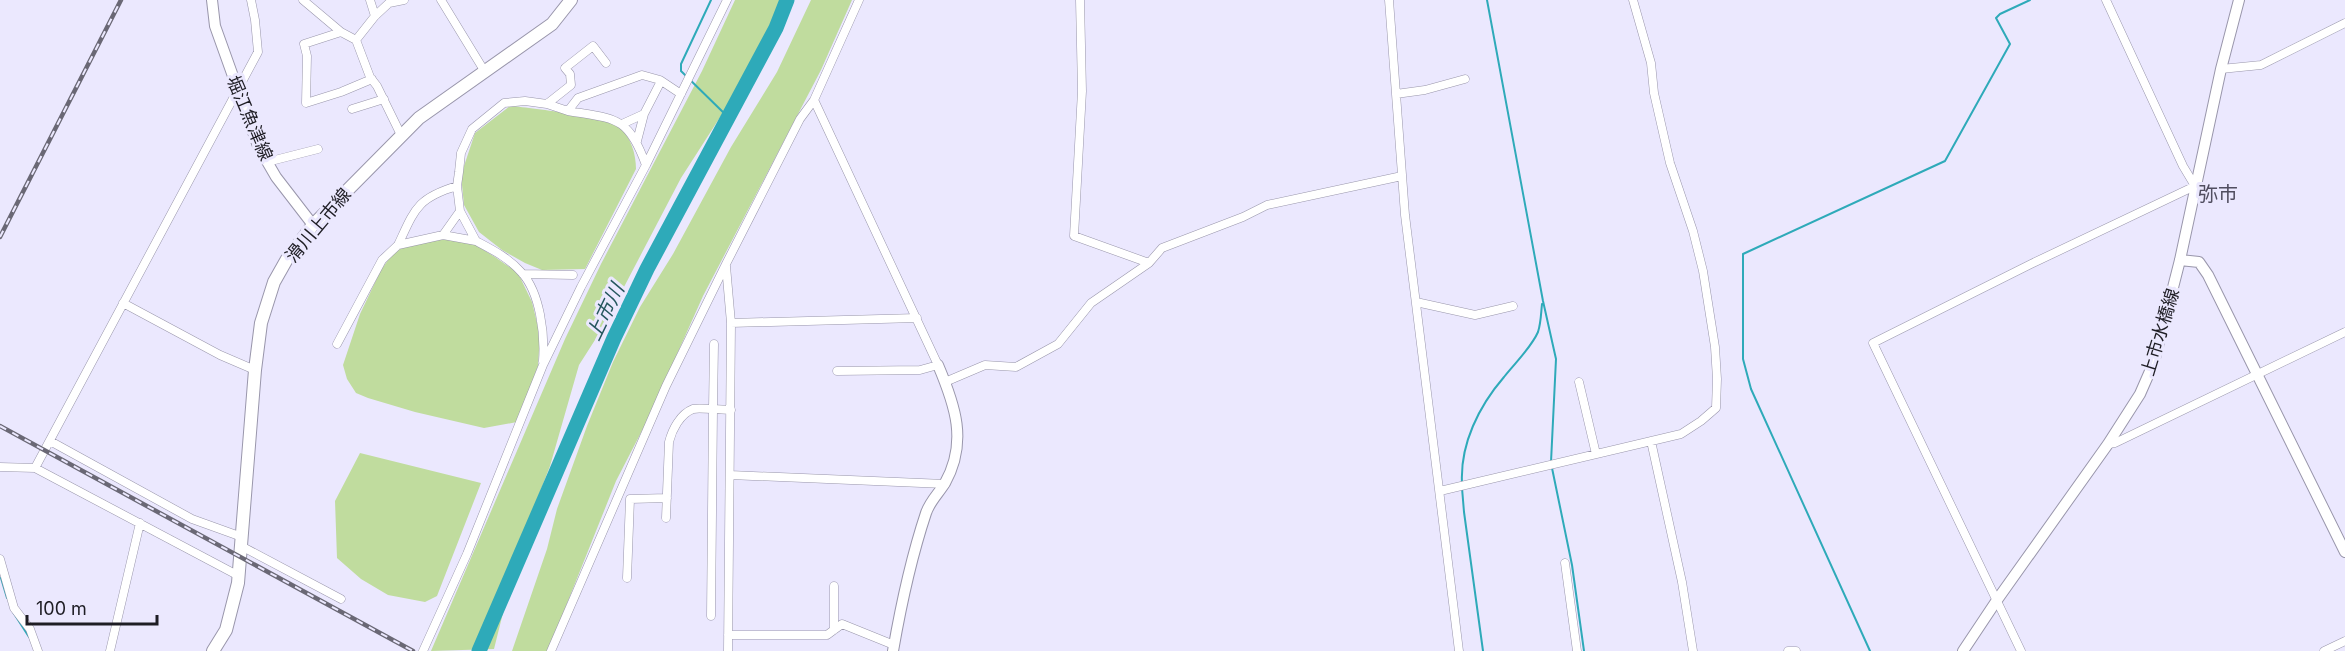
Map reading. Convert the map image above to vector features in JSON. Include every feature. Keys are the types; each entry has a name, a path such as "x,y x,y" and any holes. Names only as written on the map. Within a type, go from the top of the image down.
{"main road":[{"name":"堀江魚津線","path":"212,0 215,26 258,146 276,177 313,225"},
{"name":"滑川上市線","path":"213,651 226,630 238,576 261,323 267,302 287,259 313,225 419,118 552,24 571,0"},
{"name":"上市水橋線","path":"1967,649 1997,600 2108,444 2140,394 2154,362 2180,260 2239,0"},
{"path":"2180,260 2199,262 2208,275 2345,552"},
{"path":"893,648 901,602 928,507 945,484 955,461 959,444 956,418 938,365"}],"street":[{"path":"35,468 258,52 251,0"},
{"path":"303,0 341,32 356,40 372,79 401,135"},
{"path":"369,0 375,16"},
{"path":"356,40 389,3 404,0"},
{"path":"441,0 485,72"},
{"path":"423,651 467,554 543,365 581,287 646,165 727,0"},
{"path":"551,651 666,386 800,119 814,100 859,0"},
{"path":"1080,0 1082,91 1074,236 1149,262"},
{"path":"1389,0 1402,176 1459,651"},
{"path":"1440,491 1681,434 1701,422 1716,408 1717,379 1711,312 1703,271 1693,231 1670,163 1654,93 1651,63 1633,0"},
{"path":"2022,651 1873,343 2195,186 2183,166 2106,0"},
{"path":"2222,69 2261,65 2345,23"},
{"path":"341,32 304,44 307,56 306,103 341,93 372,79"},
{"path":"547,104 570,85 570,74 566,68 592,46 606,63"},
{"path":"568,111 578,98 642,75 661,81 681,94"},
{"path":"1396,94 1425,90 1465,79"},
{"path":"637,141 644,114 661,81"},
{"path":"352,109 384,99"},
{"path":"814,100 938,365 920,370 837,371"},
{"path":"476,241 460,211 457,186 461,153 472,129 504,103 525,101 547,104 568,111 610,118 627,127 637,141 646,165"},
{"path":"622,124 644,114"},
{"path":"267,162 318,149"},
{"path":"945,382 986,365 1016,367 1058,344 1091,303 1149,262 1162,248 1243,217 1267,205 1402,176"},
{"path":"338,344 382,260 398,245 415,210 436,192 457,186"},
{"path":"443,235 460,211"},
{"path":"398,245 443,235 476,241 503,256 523,274 542,321 543,365"},
{"path":"726,264 731,322 728,651"},
{"path":"523,274 573,275"},
{"path":"1416,302 1475,315 1513,306"},
{"path":"123,303 220,355 255,370"},
{"path":"731,322 917,318"},
{"path":"2108,444 2115,443 2345,332"},
{"path":"711,616 714,344"},
{"path":"1579,382 1596,454"},
{"path":"666,518 669,442 672,431 683,416 693,409 730,410"},
{"path":"50,441 192,519 241,541 341,599"},
{"path":"1652,441 1682,582 1693,651"},
{"path":"0,467 35,468 238,576"},
{"path":"730,475 945,484"},
{"path":"627,578 630,499 667,498"},
{"path":"110,651 140,523"},
{"path":"0,559 14,608 30,629 38,651"},
{"path":"1565,563 1577,651"},
{"path":"834,586 834,630"},
{"path":"728,635 827,636 842,624 893,648"},
{"path":"2324,651 2345,641"},
{"path":"1788,651 1793,649 1796,651"}],"green space":[{"path":"735,0 790,0 733,97 681,178 602,329 579,365 550,466 521,541 494,649 431,651 565,339 601,264 702,71"},
{"path":"811,0 852,0 821,70 703,296 648,419 616,481 548,651 512,651 547,549 557,509 613,362 640,307 673,254 731,147 777,72"},
{"path":"510,106 601,120 620,127 630,141 636,169 585,269 542,270 525,263 502,250 479,232 464,205 461,175 475,133"},
{"path":"446,239 474,244 518,273 532,302 540,335 538,366 517,422 484,428 415,412 356,393 347,379 343,365 360,314 381,270 393,253 407,245"},
{"path":"360,453 481,483 437,596 425,602 388,595 361,579 337,558 335,501"}],"waterway":[{"path":"711,0 681,64 681,71 729,118"},
{"name":"上市川","path":"479,651 614,338 647,269 776,28 787,0"},
{"path":"1487,0 1543,301 1556,359 1551,462"},
{"path":"1870,651 1751,389 1743,359 1743,254 1945,161 2010,44 1996,18 2030,0"},
{"path":"1462,483 1464,454 1473,426 1495,388 1535,338 1540,325 1542,304"},
{"path":"1552,468 1572,565 1584,651"},
{"path":"1462,488 1483,651"},
{"path":"1,578 7,598"},
{"path":"13,612 29,637"}],"railway":[{"path":"0,237 121,0"},
{"path":"0,426 413,651"}],"district":[{"name":"弥市","path":"2218,194"}]}
